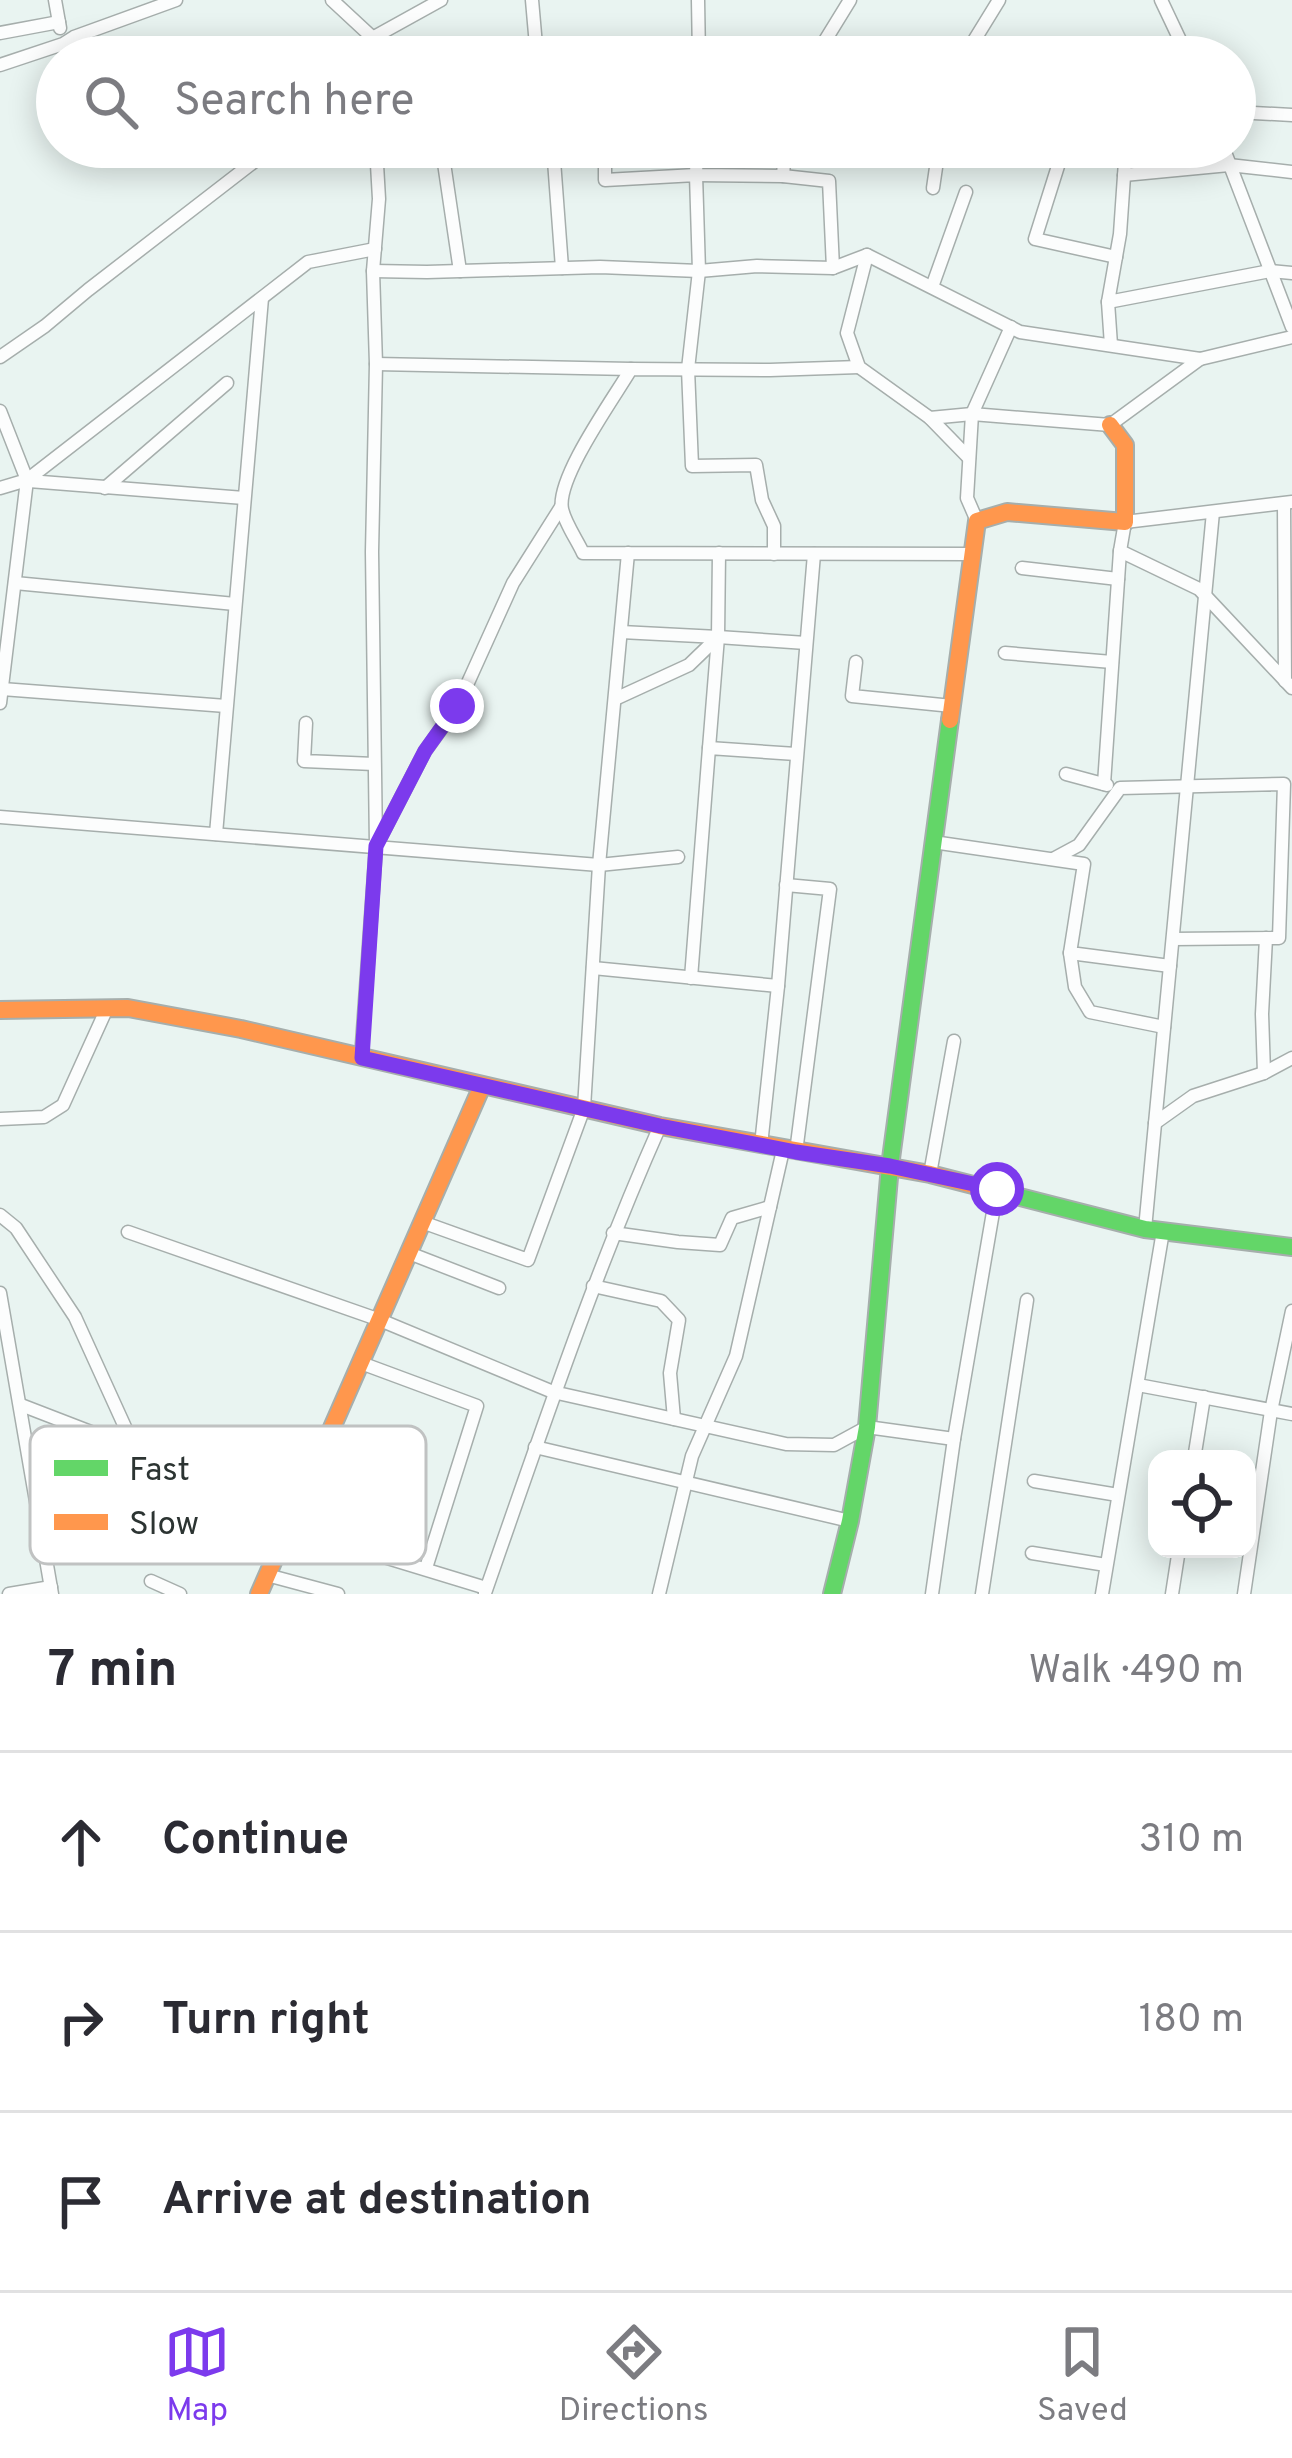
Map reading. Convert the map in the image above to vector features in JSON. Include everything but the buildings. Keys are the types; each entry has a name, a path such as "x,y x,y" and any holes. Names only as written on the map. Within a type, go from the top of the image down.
{"street":[{"path":"55,0 62,36"},
{"path":"77,36 176,0"},
{"path":"332,0 371,36"},
{"path":"379,36 441,0"},
{"path":"532,0 535,36"},
{"path":"698,0 699,36"},
{"path":"828,36 850,0"},
{"path":"977,36 999,0"},
{"path":"1160,0 1178,36"},
{"path":"0,33 59,22"},
{"path":"0,64 36,53"},
{"path":"1256,113 1292,115"},
{"path":"0,357 246,168"},
{"path":"362,1058 376,846 372,552 377,168"},
{"path":"445,168 460,271"},
{"path":"555,168 562,268"},
{"path":"605,168 605,180 696,175 830,181 833,268"},
{"path":"696,168 699,271 688,369 692,466 756,465 762,500 774,526 774,554"},
{"path":"784,168 784,176"},
{"path":"933,188 936,168"},
{"path":"1057,168 1035,239 1116,257"},
{"path":"1111,345 1108,302 1124,168"},
{"path":"1124,175 1198,168"},
{"path":"1230,168 1292,327"},
{"path":"1256,168 1292,172"},
{"path":"932,287 966,192"},
{"path":"0,488 27,480 308,262 375,249"},
{"path":"373,271 833,268 867,255 1020,332 1200,358 1292,337"},
{"path":"859,367 848,333 867,255"},
{"path":"1108,302 1270,271 1292,273"},
{"path":"216,834 262,298"},
{"path":"832,1594 867,1427 890,1166 977,521 967,498 972,414 1010,327"},
{"path":"930,418 972,414 1110,425 1200,358"},
{"path":"376,364 859,367 930,418 969,458"},
{"path":"376,846 425,751 457,706 513,583 561,507 577,458 631,369"},
{"path":"105,488 227,383"},
{"path":"0,411 27,480 0,703"},
{"path":"1104,784 1125,522 1125,445 1110,425"},
{"path":"27,480 244,498"},
{"path":"977,521 1007,512 1125,522 1288,503 1288,685"},
{"path":"561,507 583,553 973,554"},
{"path":"1102,1594 1138,1385 1154,1230 1155,1123 1213,512"},
{"path":"1120,551 1199,589 1288,685"},
{"path":"422,1222 528,1260 584,1108 599,865 628,553"},
{"path":"691,977 718,638 719,553"},
{"path":"761,1145 814,554"},
{"path":"1022,568 1118,579"},
{"path":"15,583 235,604"},
{"path":"621,632 806,643"},
{"path":"615,699 689,665 718,638"},
{"path":"1005,653 1112,662"},
{"path":"856,662 852,696 952,706"},
{"path":"2,689 226,706"},
{"path":"306,724 304,760 374,764"},
{"path":"709,748 796,754"},
{"path":"1066,774 1120,788 1285,784 1280,938 1173,938"},
{"path":"1053,859 1079,845 1120,788"},
{"path":"0,817 599,865 678,857"},
{"path":"933,842 1084,864 1070,952 1075,987 1090,1012 1164,1027"},
{"path":"658,1594 692,1456 736,1356 770,1207 789,1151 830,889 786,885"},
{"path":"1264,1073 1266,938"},
{"path":"1070,952 1170,966"},
{"path":"593,968 778,986"},
{"path":"0,1119 44,1118 63,1105 107,1008"},
{"path":"0,1010 128,1008 241,1029 660,1126 931,1174 1154,1230 1292,1247"},
{"path":"931,1174 954,1041"},
{"path":"1155,1123 1192,1096 1264,1073 1292,1058"},
{"path":"334,1426 482,1086"},
{"path":"412,1564 486,1591 553,1392 613,1233 660,1126"},
{"path":"932,1594 997,1189"},
{"path":"613,1233 720,1245 732,1218 770,1207"},
{"path":"0,1215 16,1228 75,1317 125,1426"},
{"path":"128,1232 380,1320 553,1392 787,1444 834,1444 867,1427 954,1439"},
{"path":"409,1252 499,1288"},
{"path":"593,1286 661,1301 679,1320 670,1373 674,1419"},
{"path":"0,1293 30,1460"},
{"path":"982,1594 1027,1300"},
{"path":"1244,1594 1271,1411 1292,1311"},
{"path":"361,1363 477,1406 426,1568"},
{"path":"1138,1385 1292,1414"},
{"path":"1195,1450 1204,1397"},
{"path":"21,1405 75,1426"},
{"path":"535,1447 850,1521"},
{"path":"1034,1481 1118,1495"},
{"path":"1032,1553 1106,1565"},
{"path":"1172,1594 1178,1558"},
{"path":"259,1594 272,1564"},
{"path":"267,1575 338,1594"},
{"path":"151,1581 180,1594"},
{"path":"9,1594 51,1590"}],"traffic: fast":[{"path":"832,1594 867,1427 890,1166 950,720"},
{"path":"977,1186 1145,1229 1292,1247"}],"traffic: slow":[{"path":"950,720 977,521 1007,512 1125,522 1125,445 1110,425"},
{"path":"0,1010 128,1008 241,1029 660,1126 977,1186"},
{"path":"333,1426 482,1086"},
{"path":"259,1594 272,1564"}],"route":[{"path":"457,706 425,751 376,846 362,1058 660,1126 997,1189"}]}
